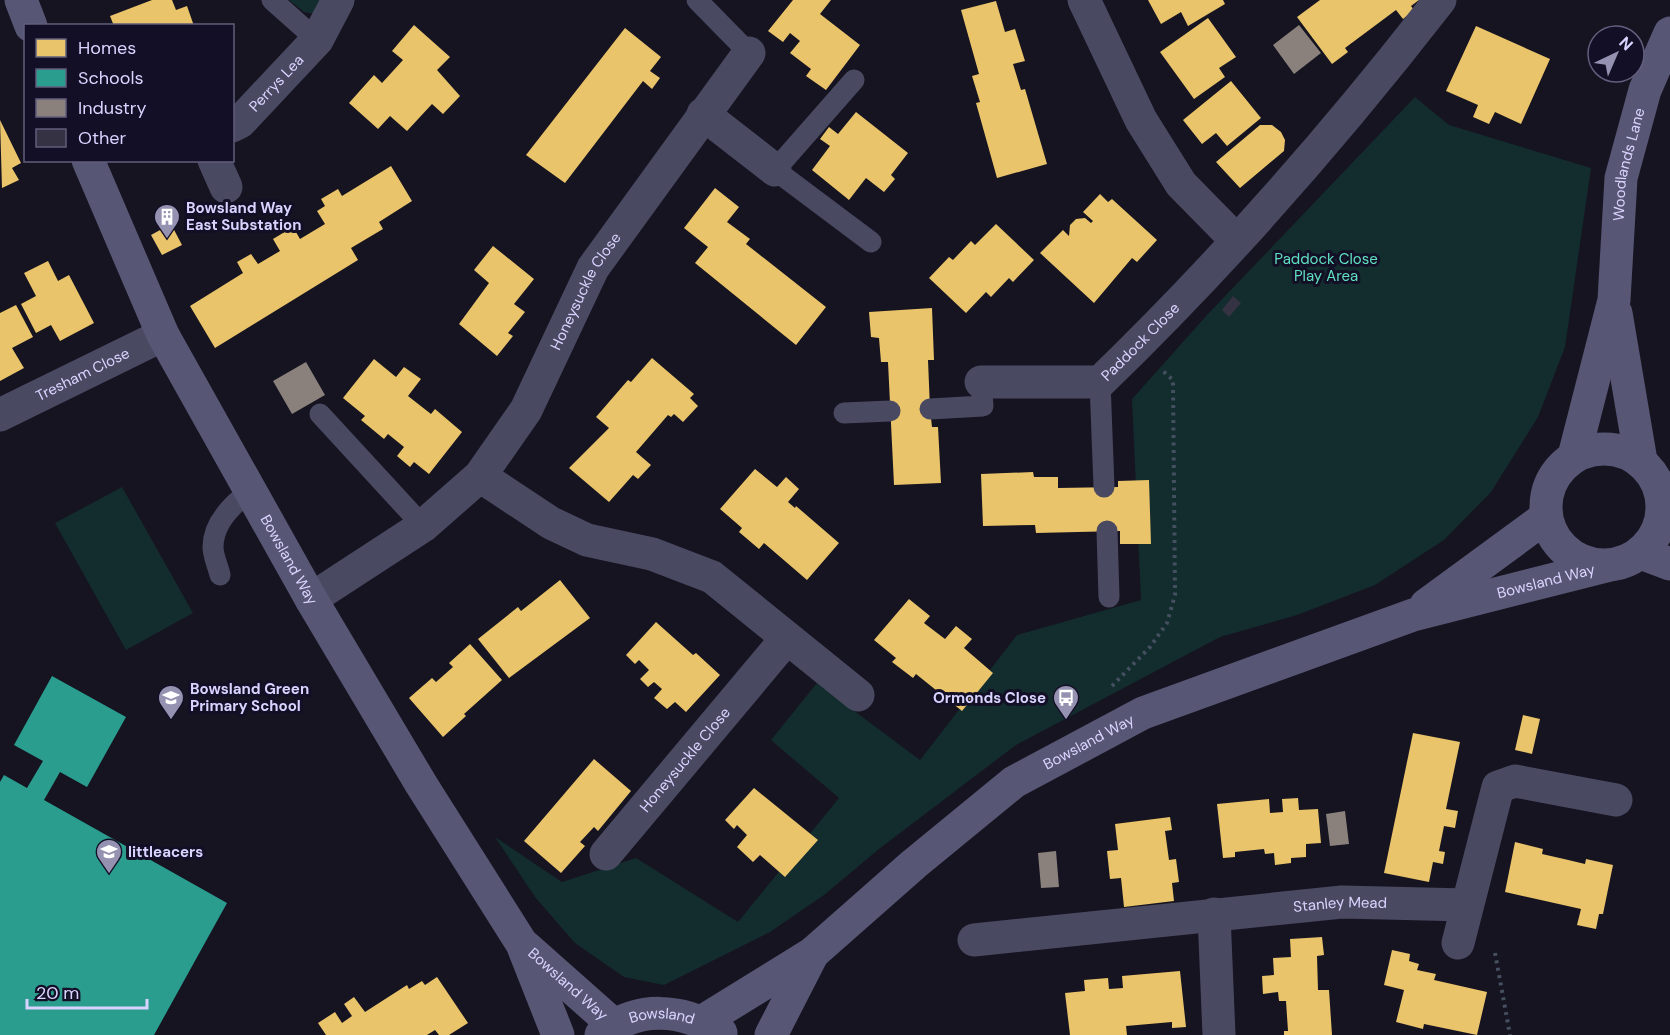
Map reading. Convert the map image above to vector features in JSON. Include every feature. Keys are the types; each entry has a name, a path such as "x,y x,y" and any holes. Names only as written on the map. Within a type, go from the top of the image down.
{"street":[{"path":"21,0 30,24"},
{"name":"Perrys Lea","path":"234,125 240,122 317,40 338,0"},
{"path":"1084,0 1141,120 1181,184 1236,240"},
{"name":"Paddock Close","path":"981,382 1100,382 1137,346 1236,240 1383,74 1440,0"},
{"name":"Woodlands Lane","path":"1574,456 1614,300 1621,178 1645,90 1670,33"},
{"name":"Honeysuckle Close","path":"311,599 423,526 480,476 526,410 594,268 749,53"},
{"path":"703,114 775,170"},
{"name":"Bowsland Way","path":"89,162 163,335 311,599 421,784 522,944 558,1035"},
{"name":"Woodlands Lane","path":"1614,300 1641,461"},
{"name":"Tresham Close","path":"0,415 163,335"},
{"path":"1608,448 1625,452 1641,461 1652,472 1666,504 1658,529 1656,558 1610,565 1592,565 1576,559 1562,548 1552,534 1546,517 1546,499 1551,482 1560,467 1574,456 1590,450 1608,448"},
{"path":"480,476 551,523 587,540 652,554 712,577 858,695"},
{"name":"Bowsland Way","path":"1413,615 1546,517"},
{"name":"Bowsland Way","path":"713,1028 813,953 914,864 1014,782 1143,713 1413,615 1610,565"},
{"name":"Honeysuckle Close","path":"606,854 787,638"},
{"path":"1458,943 1498,787 1515,781 1616,800"},
{"name":"Stanley Mead","path":"974,940 1342,902 1467,904"},
{"path":"1214,914 1219,1035"},
{"name":"Bowsland Way","path":"522,944 607,1030"},
{"name":"Bowsland Way","path":"771,1035 813,953"},
{"name":"Bowsland","path":"607,1030 642,1013 673,1012 713,1028"}],"lane":[{"path":"272,0 317,40"},
{"name":"Honeysuckle Close","path":"697,0 749,53"},
{"path":"854,80 775,170 871,242"},
{"path":"930,409 983,406 981,382"},
{"path":"1100,382 1104,487"},
{"path":"844,413 890,411"},
{"path":"320,414 423,526"},
{"path":"220,575 213,546 221,520 231,506 249,492"},
{"path":"1107,531 1109,597"}],"path":[{"path":"1458,943 1494,948 1510,1035"}],"green space":[{"path":"289,0 323,0 315,14 304,12"},
{"name":"Paddock Close Play Area","path":"1415,97 1449,125 1591,168 1565,347 1538,417 1491,492 1444,540 1375,585 1297,615 1220,637 1016,745 879,849 824,895 770,932 664,985 624,977 575,943 535,897 495,837 562,882 636,858 738,922 839,798 771,740 817,683 920,760 1017,635 1141,600 1132,399 1207,315"},
{"path":"122,487 193,613 126,650 55,523"}],"building: Homes":[{"path":"152,0 172,0 176,10 187,6 193,24 113,24 110,16"},
{"path":"793,0 831,0 820,14 860,45 826,90 806,76 811,69 790,53 800,41 790,33 783,42 768,31"},
{"path":"1148,0 1223,0 1225,4 1188,26 1181,12 1161,24"},
{"path":"1320,0 1419,0 1411,6 1414,10 1403,19 1396,10 1345,48 1348,52 1332,64 1297,17"},
{"path":"996,1 1005,32 1015,29 1025,61 1013,64 1021,90 1025,89 1047,164 997,178 976,103 980,102 972,76 979,74 961,10"},
{"path":"1208,18 1236,57 1219,68 1225,77 1194,99 1160,52"},
{"path":"414,25 450,57 437,70 460,96 443,114 432,104 407,131 390,116 378,129 349,103 374,75 382,83 403,60 392,51"},
{"path":"1476,26 1550,59 1521,124 1495,112 1489,124 1473,117 1478,105 1446,91"},
{"path":"625,28 661,57 650,71 660,78 652,89 643,81 565,183 526,155"},
{"path":"1231,81 1261,118 1227,146 1216,133 1202,144 1183,120"},
{"path":"856,112 908,153 891,175 895,179 884,192 866,178 849,200 812,170 830,146 820,139 829,127 838,134"},
{"path":"0,120 21,163 12,168 19,180 2,188"},
{"path":"1260,125 1272,125 1281,132 1285,140 1284,151 1240,188 1216,162"},
{"path":"391,166 412,201 379,222 383,229 351,248 358,260 215,348 190,306 243,273 237,262 251,254 258,264 280,251 273,239 293,227 300,239 325,224 317,211 325,206 321,199 338,189 342,196"},
{"path":"715,188 739,207 727,222 750,239 746,244 826,307 796,345 695,263 708,247 684,228"},
{"path":"1100,194 1108,202 1112,199 1157,240 1137,262 1132,258 1094,303 1040,253 1063,230 1069,236 1070,225 1076,219 1085,218 1091,223 1093,221 1083,212"},
{"name":"Bowsland Way East Substation","path":"171,224 182,245 162,255 151,235"},
{"path":"996,224 1034,260 1013,282 1009,278 991,297 986,292 966,313 929,278 949,257 953,260 971,241 975,245"},
{"path":"493,246 534,279 514,304 525,312 508,333 513,336 497,356 459,324 489,283 474,270"},
{"path":"48,261 58,281 69,275 94,323 60,341 51,325 36,333 21,304 36,296 24,273"},
{"path":"16,305 33,337 12,348 24,368 0,381 0,313"},
{"path":"932,308 934,360 928,360 930,409 932,427 938,427 941,483 894,485 888,362 881,362 879,338 871,337 869,312"},
{"path":"652,358 694,394 690,398 698,406 683,422 674,414 671,417 668,415 636,452 651,465 638,479 633,475 609,502 569,468 609,428 596,417 628,380 631,382"},
{"path":"374,359 396,377 404,367 421,379 408,396 431,414 435,409 462,432 429,474 414,462 410,467 397,456 404,447 388,434 384,439 361,420 365,416 343,398"},
{"path":"755,469 777,487 786,477 799,489 788,502 795,508 796,506 839,543 807,580 764,543 759,549 739,532 742,528 720,509"},
{"path":"1033,472 1034,477 1058,477 1058,488 1118,487 1118,481 1149,480 1151,544 1120,544 1120,531 1036,533 1035,525 983,526 981,474"},
{"path":"560,580 590,618 509,678 478,639 518,607 521,611"},
{"path":"909,599 930,616 924,623 945,639 956,626 972,639 964,648 993,673 962,711 916,674 913,678 892,662 896,658 874,640"},
{"path":"656,622 693,655 696,653 720,675 686,712 675,702 667,709 654,698 662,689 654,682 648,687 640,679 649,670 639,660 635,664 626,655"},
{"path":"470,644 502,680 464,714 466,716 443,737 409,698 432,678 436,682 453,667 449,663"},
{"path":"1523,715 1540,719 1532,754 1515,750"},
{"path":"1413,733 1460,742 1446,809 1458,811 1455,828 1444,826 1439,851 1445,852 1443,864 1433,862 1429,882 1384,873"},
{"path":"594,759 631,791 598,831 594,827 580,842 585,846 561,873 524,841"},
{"path":"754,788 818,840 785,877 760,855 753,862 737,847 747,835 737,825 734,829 725,820"},
{"path":"1298,798 1299,810 1318,809 1321,843 1306,844 1306,857 1291,858 1291,863 1275,865 1274,853 1265,854 1264,849 1235,852 1235,857 1223,858 1217,804 1269,799 1270,813 1283,812 1282,799"},
{"path":"1170,817 1172,830 1165,831 1169,860 1176,859 1179,882 1172,883 1174,901 1124,907 1121,878 1110,879 1107,851 1118,850 1115,824"},
{"path":"1515,842 1543,849 1542,854 1585,864 1586,859 1613,865 1603,914 1599,914 1596,929 1577,925 1581,909 1505,892"},
{"path":"1322,937 1324,955 1317,956 1318,990 1329,990 1332,1035 1284,1035 1284,1031 1288,1031 1286,1001 1279,1001 1278,992 1263,994 1262,976 1274,975 1273,958 1291,957 1290,939"},
{"path":"1392,950 1410,954 1409,961 1419,964 1417,970 1436,974 1434,980 1487,992 1477,1035 1424,1024 1423,1029 1396,1022 1404,990 1384,985"},
{"path":"1180,971 1186,1027 1172,1028 1172,1022 1126,1026 1127,1035 1070,1035 1065,993 1085,991 1084,980 1108,978 1109,989 1123,988 1122,976"},
{"path":"437,977 468,1023 449,1035 439,1035 435,1030 427,1035 326,1035 318,1023 335,1012 342,1023 352,1016 344,1004 354,997 365,1012 407,985 409,989 422,981 425,985"}],"building: Schools":[{"path":"52,676 126,717 87,787 60,772 44,800 227,903 154,1035 0,1035 0,782 4,775 27,788 43,761 14,745"}],"building: Industry":[{"path":"1299,25 1321,53 1294,74 1273,45"},
{"path":"306,362 325,395 292,414 273,381"},
{"path":"1345,811 1349,844 1330,846 1326,814"},
{"path":"1056,851 1059,887 1041,888 1038,853"}],"building: Other":[{"path":"1233,296 1241,303 1229,317 1222,310"}],"place":[{"name":"Bowsland Way East Substation","path":"167,240"},
{"name":"Bowsland Green Primary School","path":"171,721"},
{"name":"Ormonds Close","path":"1066,721"},
{"name":"littleacers","path":"109,875"}]}
